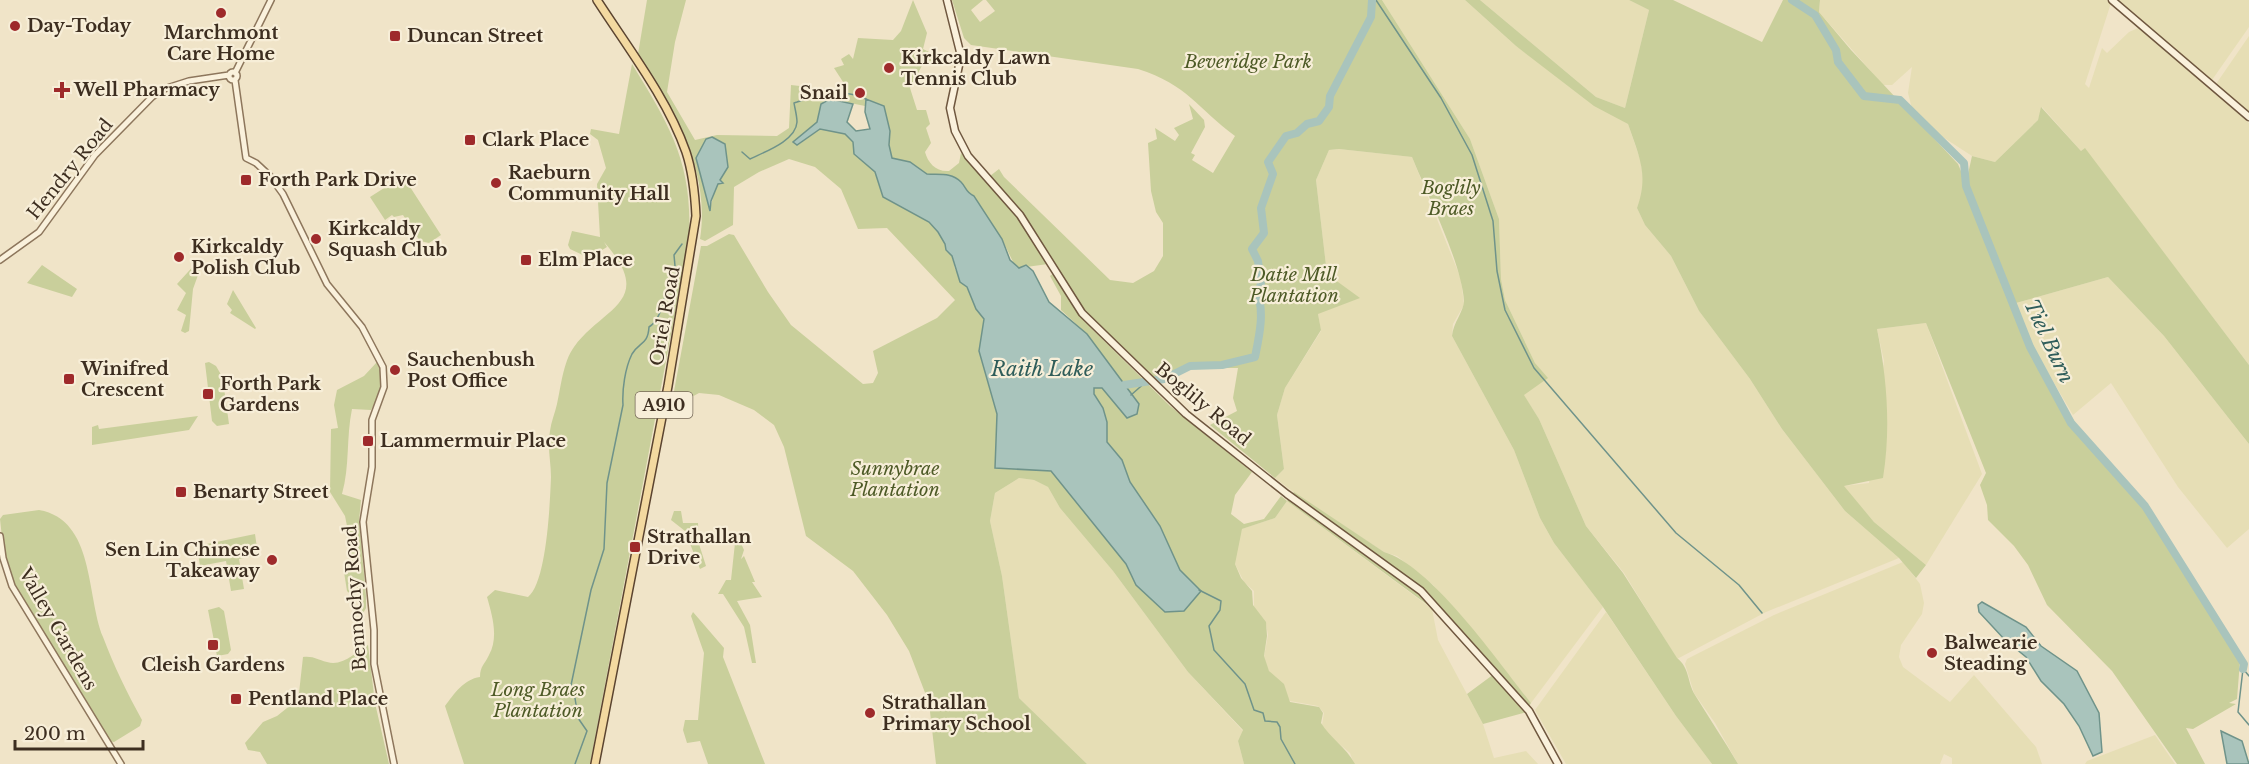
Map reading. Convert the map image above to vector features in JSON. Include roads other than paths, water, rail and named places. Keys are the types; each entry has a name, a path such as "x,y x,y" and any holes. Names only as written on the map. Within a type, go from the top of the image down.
{"main road":[{"name":"Oriel Road","path":"595,764 670,375 696,216 694,189 686,153 668,114 597,0"},
{"name":"Boglily Road","path":"947,0 962,56 951,98 951,114 964,149 1020,215 1082,313 1146,378 1186,414 1287,494 1421,591 1529,711 1558,764"},
{"path":"2112,0 2249,117"}],"street":[{"path":"232,74 271,0"},
{"name":"Bennochy Road","path":"232,74 231,80 235,80 246,158 256,163 270,176 283,194 327,284 363,327 382,367 384,387 372,420 372,467 363,522 374,630 374,664 394,764"},
{"name":"Hendry Road","path":"0,261 44,227 95,155 152,97 164,89 189,81 232,74"},
{"name":"Valley Gardens","path":"0,536 3,558 12,586 121,764"}],"water":[{"name":"Raith Lake","path":"830,99 853,104 847,122 856,131 870,129 865,112 866,99 884,106 890,131 889,145 892,158 910,162 927,174 949,175 961,182 974,196 1002,239 1010,260 1019,268 1026,265 1033,271 1049,302 1087,334 1139,404 1137,414 1127,418 1102,388 1094,388 1094,394 1103,408 1107,422 1107,442 1122,460 1130,482 1160,526 1180,570 1201,591 1184,611 1165,612 1136,585 1126,564 1051,471 995,468 997,414 979,351 984,319 976,309 967,287 960,282 952,256 946,250 938,232 929,222 883,197 875,172 854,154 853,142 845,134 820,129 797,145 793,142 817,122 821,104"},
{"path":"712,137 725,144 728,167 720,180 723,183 718,184 711,201 710,211 696,158 706,139"},
{"path":"1982,602 2026,627 2041,646 2077,671 2099,713 2102,752 2093,756 2079,726 2064,704 2041,681 2026,657 2005,640 1979,612 1978,605"},
{"path":"2221,731 2242,741 2249,764 2227,764"}],"waterway":[{"path":"1124,385 1164,379 1190,366 1222,365 1255,357 1261,316 1257,292 1261,285 1258,261 1252,249 1264,233 1261,208 1273,174 1268,162 1286,136 1297,133 1307,124 1319,121 1329,107 1330,96 1371,17 1372,0"},
{"path":"1376,0 1441,98 1472,155 1493,221 1497,271 1505,310 1534,368 1676,533 1739,585 1762,613"},
{"name":"Tiel Burn","path":"1792,0 1815,15 1836,50 1838,62 1864,96 1900,100 1964,163 1966,186 2030,347 2071,423 2145,506 2244,664 2243,669"},
{"path":"742,152 750,159 778,145 791,135 797,122 794,103 832,93 849,94 866,99"},
{"path":"575,764 587,731 578,718 575,698 570,690 591,590 604,549 607,483 623,405 626,372 632,354 647,337 649,327 658,317 668,289 676,277 674,255 682,244"},
{"path":"1131,395 1147,381"},
{"path":"1199,590 1221,601 1220,610 1209,626 1214,650 1245,684 1254,710 1263,713 1265,721 1277,722 1281,739 1295,764"},
{"name":"Tiel Burn","path":"2243,669 2238,712 2249,725"},
{"name":"Tiel Burn","path":"2244,670 2249,676"}],"place":[{"name":"Marchmont Care Home","path":"221,13"},
{"name":"Day-Today","path":"15,26"},
{"name":"Duncan Street","path":"395,36"},
{"name":"Kirkcaldy Lawn Tennis Club","path":"889,68"},
{"name":"Well Pharmacy","path":"62,90"},
{"name":"Snail","path":"860,93"},
{"name":"Clark Place","path":"470,140"},
{"name":"Forth Park Drive","path":"246,180"},
{"name":"Raeburn Community Hall","path":"496,183"},
{"name":"Kirkcaldy Squash Club","path":"316,239"},
{"name":"Kirkcaldy Polish Club","path":"179,257"},
{"name":"Elm Place","path":"526,260"},
{"name":"Sauchenbush Post Office","path":"395,370"},
{"name":"Winifred Crescent","path":"69,379"},
{"name":"Forth Park Gardens","path":"208,394"},
{"name":"Lammermuir Place","path":"368,441"},
{"name":"Benarty Street","path":"181,492"},
{"name":"Strathallan Drive","path":"635,547"},
{"name":"Sen Lin Chinese Takeaway","path":"272,560"},
{"name":"Cleish Gardens","path":"213,645"},
{"name":"Balwearie Steading","path":"1932,653"},
{"name":"Pentland Place","path":"236,699"},
{"name":"Strathallan Primary School","path":"870,713"}],"park label":[{"name":"Beveridge Park","path":"1248,62"},
{"name":"Boglily Braes","path":"1451,198"},
{"name":"Datie Mill Plantation","path":"1294,285"},
{"name":"Sunnybrae Plantation","path":"895,479"},
{"name":"Long Braes Plantation","path":"538,700"}]}
